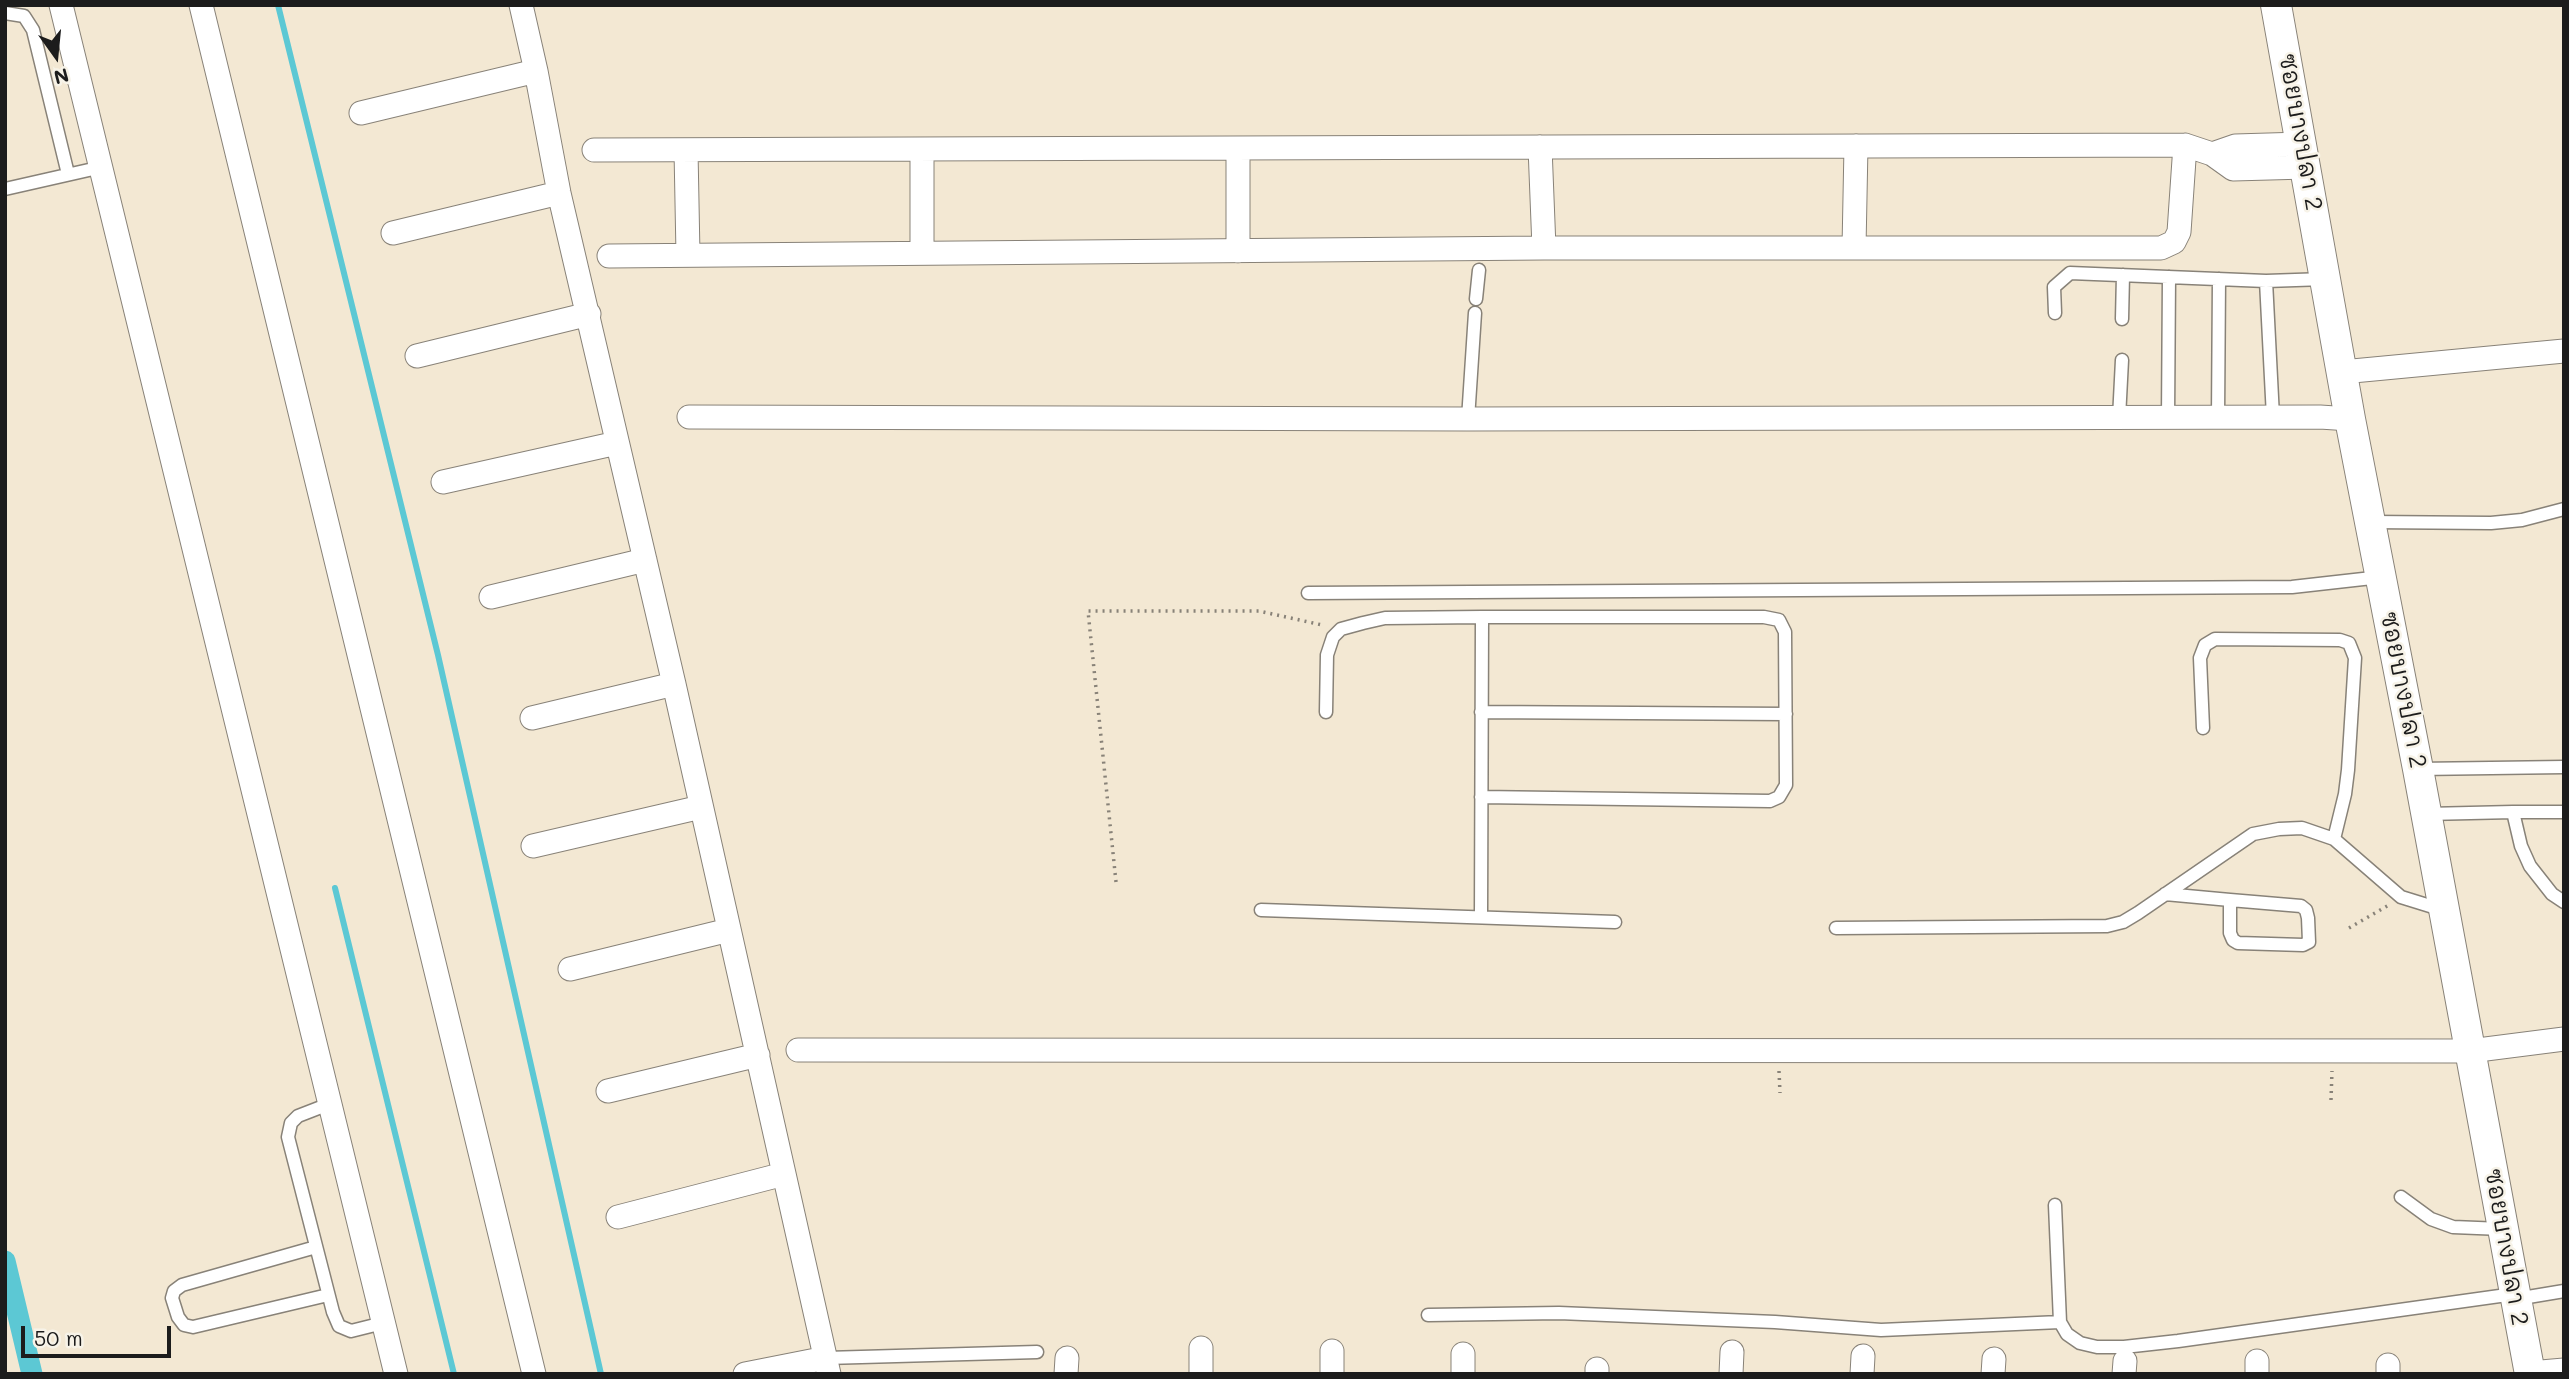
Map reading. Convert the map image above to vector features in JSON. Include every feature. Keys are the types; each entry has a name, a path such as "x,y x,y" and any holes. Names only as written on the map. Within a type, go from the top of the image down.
{"street":[{"path":"61,5 396,1374"},
{"path":"201,5 534,1374"},
{"path":"521,5 559,193 674,684 827,1366 745,1374"},
{"name":"ซอยบางปลา 2","path":"2276,5 2350,419 2427,814 2530,1373"},
{"path":"361,113 536,71"},
{"path":"609,256 1544,248 2161,248 2174,242 2179,232 2185,145"},
{"path":"594,150 2185,145 2212,154 2233,169 2304,156"},
{"path":"1854,248 1856,146"},
{"path":"1540,147 1544,248"},
{"path":"1238,148 1238,251"},
{"path":"922,149 922,253"},
{"path":"686,150 688,256"},
{"path":"393,233 559,193"},
{"path":"417,356 589,314"},
{"path":"2342,372 2564,351"},
{"path":"689,417 2350,419"},
{"path":"443,482 617,443"},
{"path":"491,597 645,560"},
{"path":"532,718 674,684"},
{"path":"533,846 701,807"},
{"path":"570,969 729,930"},
{"path":"798,1050 2470,1051 2564,1039"},
{"path":"608,1091 758,1055"},
{"path":"618,1217 784,1174"},
{"path":"1201,1348 1201,1374"},
{"path":"2530,1373 2564,1370"}],"lane":[{"path":"5,13 24,16 33,30 68,174"},
{"path":"5,189 102,167"},
{"path":"1476,299 1479,270"},
{"path":"2055,313 2054,287 2070,273 2266,281 2326,279"},
{"path":"2122,319 2123,275"},
{"path":"2168,418 2169,277"},
{"path":"2218,418 2219,279"},
{"path":"2266,281 2273,417"},
{"path":"1468,419 1475,313"},
{"path":"2119,418 2122,360"},
{"path":"2371,522 2491,523 2522,520 2564,509"},
{"path":"1308,593 2292,587 2381,577"},
{"path":"1480,916 1482,617"},
{"path":"1326,712 1327,655 1333,637 1341,629 1385,618 1764,617 1779,620 1785,632 1786,714 1786,785 1779,797 1770,801 1481,797"},
{"path":"2203,728 2200,657 2205,645 2215,639 2340,640 2350,643 2355,658 2348,770 2334,839"},
{"path":"1481,712 1786,714"},
{"path":"2418,769 2564,767"},
{"path":"2514,812 2521,846 2530,866 2552,894 2564,902"},
{"path":"2427,814 2564,812"},
{"path":"1836,928 2099,927 2123,922 2253,834 2302,828 2334,839 2401,897 2443,910"},
{"path":"2165,894 2301,906 2306,910 2308,918 2309,942 2303,945 2238,943 2230,933 2230,900"},
{"path":"1261,910 1615,922"},
{"path":"329,1104 298,1116 291,1123 288,1137 328,1295 339,1326 351,1331 383,1323"},
{"path":"2401,1197 2431,1219 2453,1227 2502,1229"},
{"path":"2055,1205 2060,1322 2067,1334 2080,1343 2097,1347 2124,1347 2564,1291"},
{"path":"316,1247 182,1285 174,1291 172,1298 178,1317 184,1325 193,1327 328,1295"},
{"path":"1428,1315 1559,1313 1775,1322 1881,1330 2060,1322"},
{"path":"827,1366 1037,1352"}],"path":[{"path":"1116,882 1088,611 1259,611 1341,629"},
{"path":"2349,928 2401,897"},
{"path":"2331,1100 2334,1051"}],"waterway":[{"path":"278,5 438,655 601,1374"},
{"path":"335,888 454,1374"},
{"path":"5,1261 32,1374"}]}
